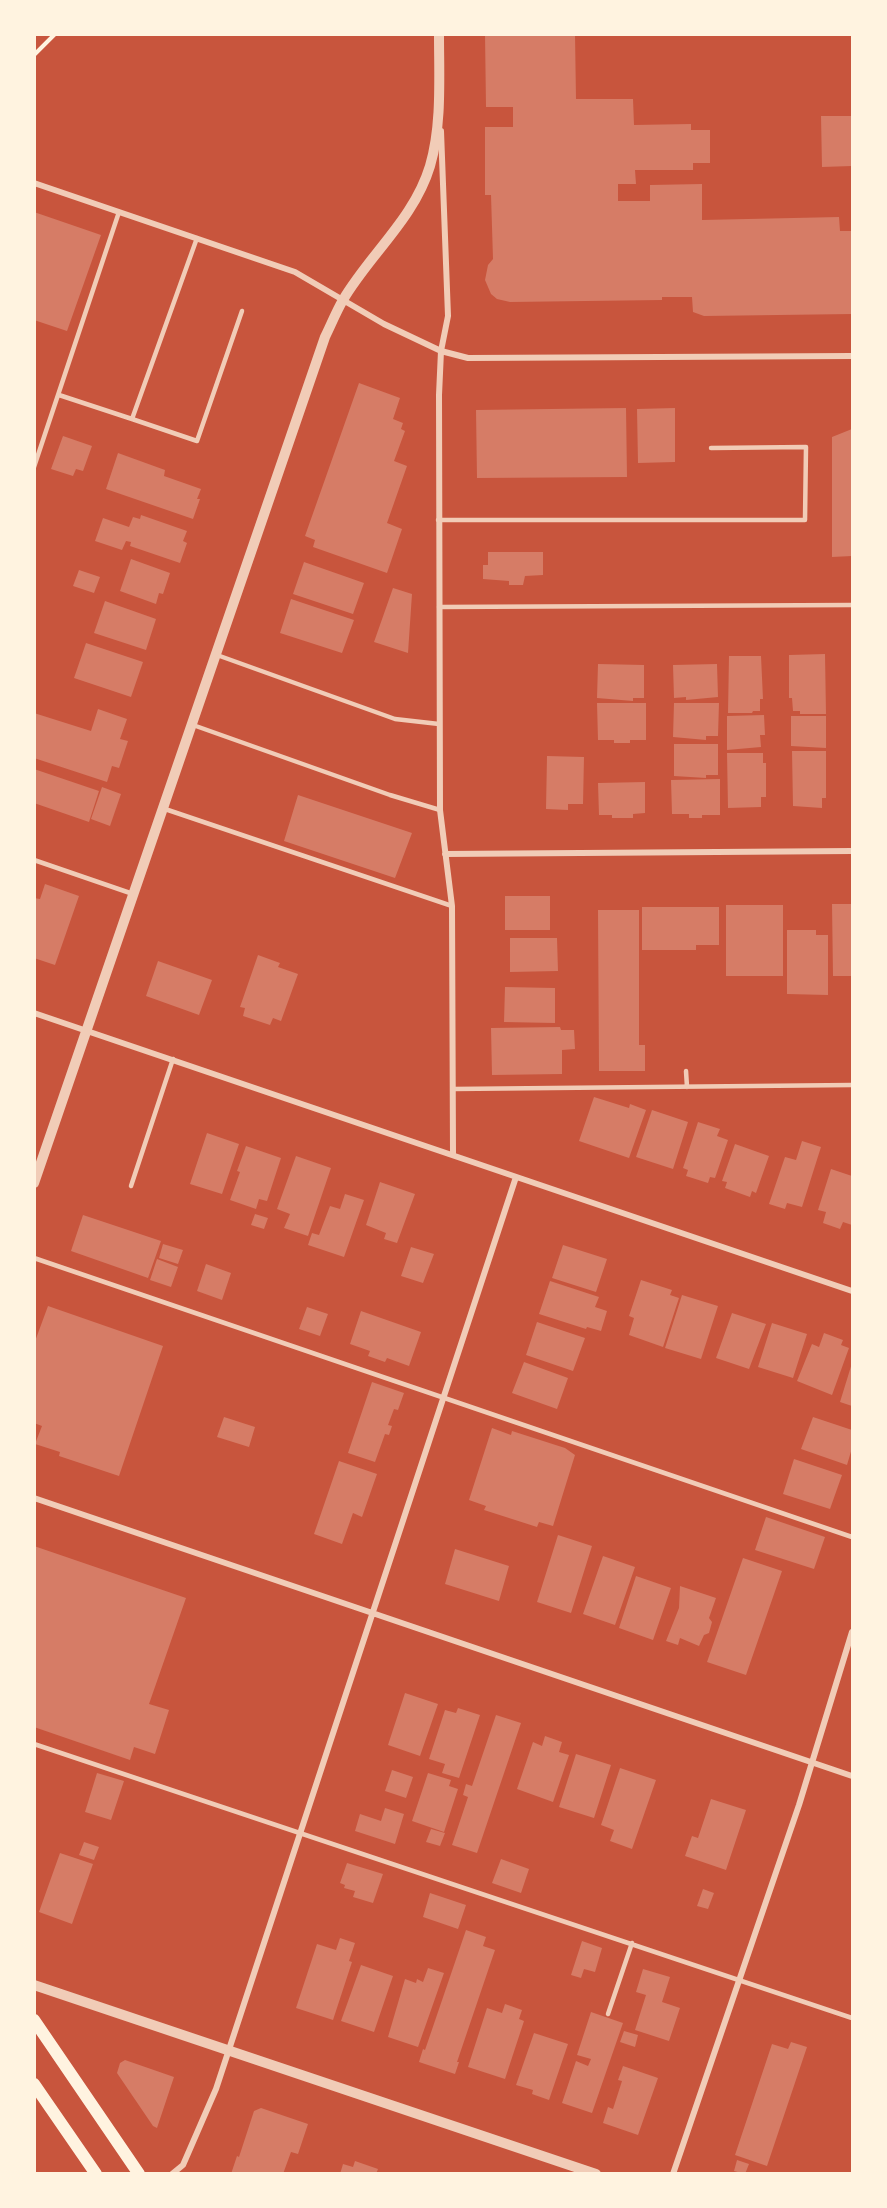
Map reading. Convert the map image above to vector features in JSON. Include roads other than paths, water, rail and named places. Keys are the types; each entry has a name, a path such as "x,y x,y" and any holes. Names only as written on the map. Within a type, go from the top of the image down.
{"main road":[{"path":"34,2020 139,2174"},
{"path":"34,2084 96,2174"}],"street":[{"path":"439,34 448,316 441,351 438,520 440,810 452,906 453,1155"},
{"path":"34,1183 325,337 343,300 392,236 422,186 435,144 439,88"},
{"path":"34,183 295,272 384,324 441,351 468,358 852,356"},
{"path":"445,854 852,851"},
{"path":"34,1013 852,1291"},
{"path":"172,2174 183,2165 216,2088 516,1177"},
{"path":"34,1498 852,1776"},
{"path":"673,2174 812,1762 852,1632"},
{"path":"34,1985 596,2174"}],"lane":[{"path":"34,467 119,212"},
{"path":"132,419 197,238"},
{"path":"59,395 197,441 242,311"},
{"path":"438,520 805,520 806,447 711,448"},
{"path":"439,607 852,605"},
{"path":"215,654 395,719 439,724"},
{"path":"191,724 390,795 440,810"},
{"path":"162,808 452,906"},
{"path":"34,860 133,894"},
{"path":"131,1186 173,1059"},
{"path":"686,1071 687,1086"},
{"path":"453,1089 852,1084"},
{"path":"34,1258 852,1537"},
{"path":"34,1744 739,1978 852,2018"},
{"path":"608,2014 632,1943"}]}
